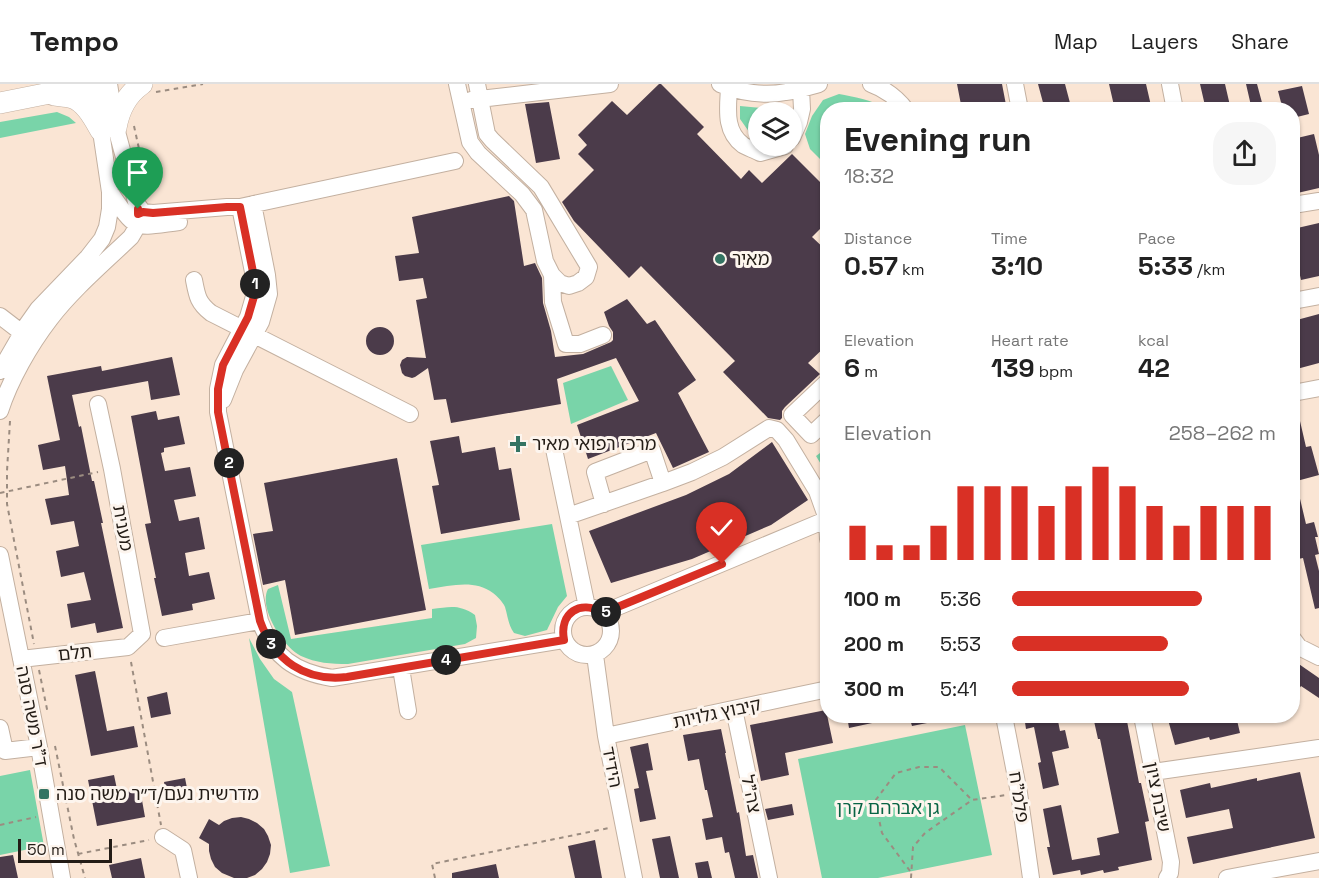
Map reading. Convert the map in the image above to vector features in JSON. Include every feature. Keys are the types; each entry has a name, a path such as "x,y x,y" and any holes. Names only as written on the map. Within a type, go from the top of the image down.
{"main road":[{"path":"0,103 94,84"},
{"path":"44,94 72,98 80,102 93,118 108,130 122,105 135,89 149,88"}],"street":[{"path":"0,371 28,338 131,237 137,215 94,84"},
{"path":"102,239 110,209 109,84"},
{"path":"479,92 488,134 541,187 589,267 586,276 578,283 569,286 560,283 552,275 545,261 534,210 522,194 478,153 470,142 459,92 610,84"},
{"path":"748,147 734,135 729,126 724,86 753,93 769,94 819,84"},
{"path":"871,84 900,102"},
{"path":"1015,84 1018,102"},
{"path":"1170,84 1173,102"},
{"path":"801,89 802,102"},
{"path":"110,192 147,226 221,216 247,206 455,161"},
{"path":"1300,205 1319,201"},
{"path":"247,206 267,275 269,294 261,322 248,332 236,370 218,412 260,621 264,634 272,645 282,658 303,672 332,678 564,640"},
{"path":"5,412 12,381 38,309 111,230 137,215"},
{"path":"552,275 553,302 566,344 580,344 603,335"},
{"path":"194,280 198,300 203,307 221,319 410,414"},
{"path":"1300,300 1319,296"},
{"path":"0,316 28,338"},
{"path":"1300,392 1319,388"},
{"path":"820,389 792,415 811,435 820,426"},
{"name":"מענית","path":"98,404 142,634 128,647"},
{"path":"568,516 692,472 723,457 769,428 777,430 786,440 820,499"},
{"path":"554,449 587,607"},
{"path":"604,504 595,472 652,450 663,483"},
{"path":"603,613 820,522"},
{"name":"ד\"ר משה סנה","path":"0,555 29,658 39,747 62,878"},
{"path":"578,608 596,608 603,613 611,627 608,644 595,655 586,656 574,653 564,640 562,631 565,619 578,608"},
{"path":"164,639 260,621"},
{"name":"תלם","path":"29,658 128,647"},
{"path":"1300,648 1319,657"},
{"name":"הידיד","path":"595,655 606,736 634,878"},
{"path":"401,668 408,711"},
{"name":"קיבוץ גלויות","path":"606,736 820,691"},
{"name":"צה\"ל","path":"734,709 769,878"},
{"name":"פלמ\"ח","path":"1005,723 1019,793 1031,878"},
{"name":"שיבת ציון","path":"1143,723 1171,862 1167,878"},
{"path":"0,728 5,751 39,747"},
{"path":"1153,772 1319,748"},
{"path":"163,837 183,850 189,878"},
{"path":"1227,878 1319,861"}],"path":[{"path":"149,88 203,84"},
{"path":"135,118 134,126 143,170"},
{"path":"5,412 7,504 29,658 49,715"},
{"path":"0,494 112,469"},
{"path":"78,854 163,837 128,647"},
{"path":"53,738 85,878"},
{"path":"910,872 882,832 875,801 896,773 919,767 939,767 972,800"},
{"path":"911,878 913,847 925,833 972,800 1019,793"},
{"path":"0,825 50,813"},
{"path":"435,878 432,864 624,825"}],"green space":[{"path":"839,94 871,102 822,102"},
{"path":"820,104 820,159 810,149 805,134 812,116"},
{"path":"740,106 748,107 748,130 740,119"},
{"path":"57,112 76,123 0,138 0,122"},
{"path":"611,366 628,400 571,424 563,383"},
{"path":"552,524 567,596 558,607 547,630 525,636 514,633 503,603 495,594 478,586 454,585 429,589 421,545"},
{"path":"278,585 291,639 432,618 432,609 449,607 464,609 475,615 476,638 465,644 348,664 312,660 301,656 287,644 269,616 266,606 268,589"},
{"path":"249,638 274,679 292,692 330,866 290,873"},
{"name":"גן אברהם קרן","path":"965,725 992,855 878,878 822,878 798,759"},
{"path":"30,770 44,846 0,855 0,776"}],"building":[{"name":"מאיר","path":"661,84 704,127 697,134 741,179 749,170 762,183 790,156 794,156 820,182 820,229 812,237 820,244 820,352 808,363 820,374 785,407 780,420 768,418 723,372 735,361 641,266 629,278 574,221 562,202 594,170 578,154 587,145 578,135 612,101 627,115"},
{"path":"957,84 1002,84 1005,102 960,102"},
{"path":"1038,84 1065,84 1070,102 1043,102"},
{"path":"1109,84 1146,84 1150,102 1113,102"},
{"path":"1200,84 1225,84 1229,102 1204,102"},
{"path":"1246,84 1257,84 1262,102 1250,102"},
{"path":"1302,86 1309,114 1300,116 1300,102 1281,102 1278,91"},
{"path":"549,102 560,159 536,163 525,104"},
{"path":"1314,134 1319,155 1319,188 1300,192 1300,137"},
{"path":"509,196 514,201 524,266 535,263 542,278 543,303 555,357 583,354 611,342 613,332 604,312 627,299 647,324 655,320 696,380 678,393 709,452 673,468 656,433 588,459 577,425 639,401 616,358 557,379 561,404 451,423 446,399 434,400 428,368 412,378 402,373 400,365 402,360 407,357 426,358 416,300 427,298 423,278 399,281 395,256 419,253 412,217"},
{"path":"1319,223 1319,276 1301,280 1300,276 1300,227"},
{"path":"1319,314 1319,363 1300,368 1300,319"},
{"path":"380,327 390,331 394,341 390,351 380,355 370,351 366,341 370,331"},
{"path":"172,357 180,395 151,400 148,381 72,395 92,481 94,481 123,628 97,633 95,623 71,628 67,604 91,600 84,572 61,577 56,551 79,546 74,521 51,525 45,499 69,495 65,466 43,470 38,445 60,440 47,376 101,366 102,371"},
{"path":"156,411 158,420 179,416 185,444 164,448 164,452 161,453 165,471 190,467 196,496 174,500 179,521 199,517 205,549 185,553 189,576 209,572 215,599 192,604 193,610 162,616 145,524 151,523 131,416"},
{"path":"1300,421 1306,447 1311,446 1319,475 1300,480"},
{"path":"459,436 462,453 495,447 499,470 511,468 520,520 441,534 432,486 439,485 430,441"},
{"path":"772,442 808,500 771,525 692,559 611,583 589,531 686,495 729,474"},
{"path":"397,458 426,610 295,635 285,580 263,585 253,534 273,531 264,483"},
{"path":"1300,499 1306,524 1314,522 1318,537 1315,537 1319,554 1315,555 1319,571 1319,608 1315,609 1303,558 1300,559"},
{"path":"1300,665 1319,678 1319,698 1300,688"},
{"path":"95,671 107,731 134,726 138,747 91,756 75,675"},
{"path":"167,692 171,714 151,718 147,697"},
{"path":"820,711 820,723 829,723 833,743 785,753 789,775 761,781 750,725"},
{"path":"848,723 872,723 849,728"},
{"path":"911,723 927,723 912,726"},
{"path":"1025,723 1058,723 1060,731 1065,730 1069,748 1052,752 1059,785 1043,789 1038,763 1041,762 1034,727 1026,729"},
{"path":"1094,723 1127,723 1149,821 1145,822 1152,860 1118,867 1119,870 1104,873 1103,870 1081,875 1080,870 1053,875 1043,809 1061,805 1072,860 1100,855 1097,838 1119,833 1100,739 1098,739"},
{"path":"1169,723 1238,723 1240,733 1175,745"},
{"path":"721,729 746,856 753,855 758,878 735,878 729,852 725,853 722,837 706,840 702,819 713,817 699,759 688,761 683,735"},
{"path":"648,743 653,770 646,771 656,819 640,822 634,789 639,788 630,747"},
{"path":"1300,772 1315,838 1193,864 1187,837 1233,828 1229,809 1186,818 1180,790 1210,783 1211,788"},
{"path":"114,775 118,794 140,789 145,817 97,826 88,780"},
{"path":"185,778 189,798 168,802 164,782"},
{"path":"792,804 794,815 768,820 765,809"},
{"path":"241,817 257,823 264,829 271,845 270,854 262,869 255,875 247,878 234,878 215,867 211,859 209,844 199,838 209,819 219,825 232,818"},
{"path":"670,836 679,878 660,878 652,839"},
{"path":"595,840 602,878 575,878 568,846"},
{"path":"13,855 18,878 0,878 0,857"},
{"path":"141,858 145,878 112,878 109,865"},
{"path":"708,861 712,878 698,878 695,863"},
{"path":"496,864 499,878 452,878 452,873"}],"place":[{"name":"מאיר","path":"720,259"},
{"name":"מרכז רפואי מאיר","path":"518,444"},
{"name":"מדרשית נעם/ד״ר משה סנה","path":"44,794"}],"route":[{"path":"138,209 138,214 240,207 255,293 248,317 223,365 218,389 218,412 264,634 282,658 303,672 332,678 347,677 564,640 562,631 565,619 578,608 596,608 603,613 722,564"}]}
